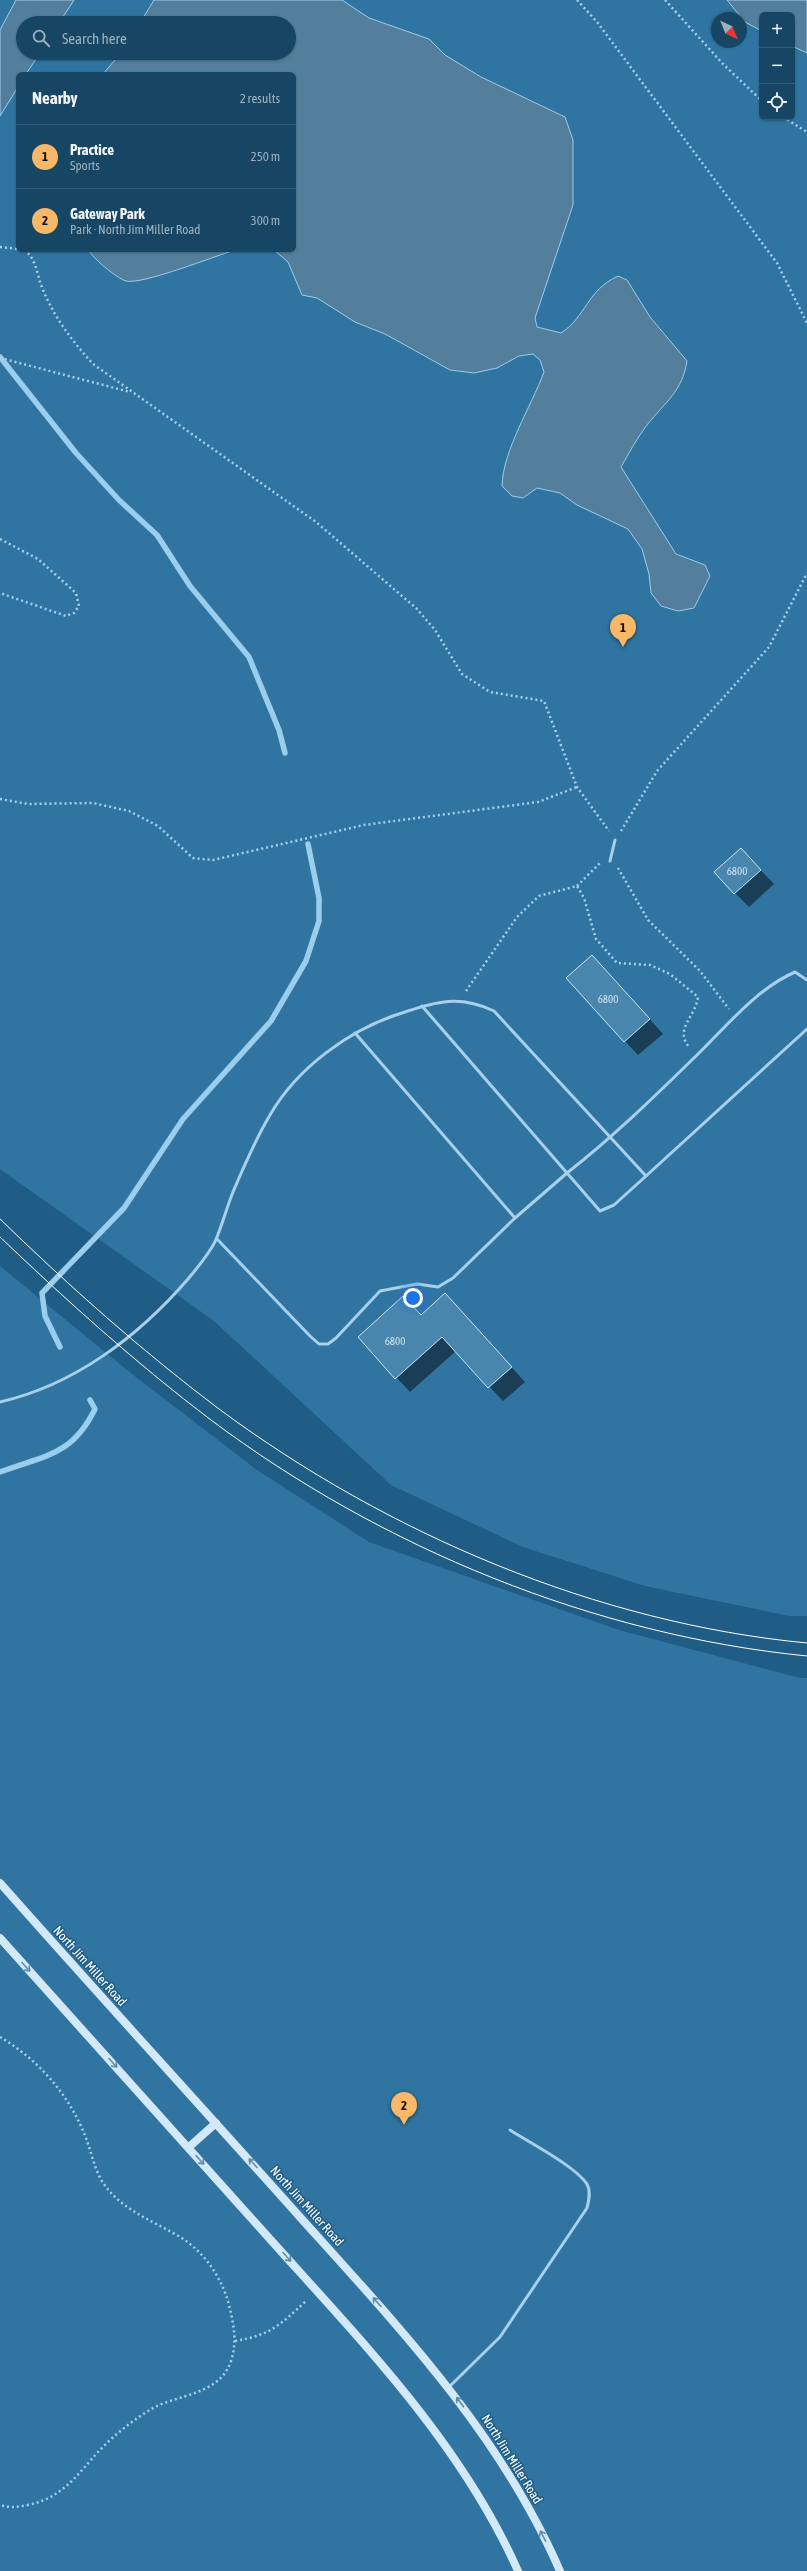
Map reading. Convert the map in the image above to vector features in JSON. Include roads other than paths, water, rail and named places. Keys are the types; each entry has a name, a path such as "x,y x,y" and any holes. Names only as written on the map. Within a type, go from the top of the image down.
{"main road":[{"name":"North Jim Miller Road","path":"0,1883 415,2345 449,2387 488,2440 525,2499 560,2571"},
{"path":"0,1938 351,2329 433,2428 465,2473 488,2512 518,2571"},
{"path":"189,2148 216,2123"}],"lane":[{"path":"610,861 615,840"},
{"path":"217,1239 310,1336 319,1344 328,1344 336,1338 380,1291 417,1284 438,1287 453,1278 516,1218 567,1173 611,1139 736,1017 779,979 795,972 807,980"},
{"path":"0,1402 26,1396 72,1376 107,1354 172,1296 188,1278 217,1239 226,1208 251,1150 271,1114 290,1088 319,1059 355,1033 390,1017 422,1006 459,1001 476,1003 494,1011 646,1176"},
{"path":"422,1006 600,1211 614,1205 807,1029"},
{"path":"355,1033 516,1218"},
{"path":"449,2387 500,2337 587,2208 590,2196 587,2185 577,2173 510,2130"}],"waterway":[{"path":"0,357 76,453 119,500 157,535 190,586 249,657 279,730 285,753"},
{"path":"60,1347 45,1316 42,1293 124,1208 183,1119 271,1021 306,961 319,921 319,898 308,844"},
{"path":"0,1472 44,1457 67,1445 86,1425 95,1409 90,1400"}],"tram line":[{"path":"0,1219 52,1269 106,1317 190,1387 219,1409 284,1454 353,1495 424,1533 498,1565 573,1593 650,1616 728,1632 807,1643"},
{"path":"0,1237 103,1332 183,1399 277,1466 346,1508 419,1545 493,1578 570,1606 648,1628 727,1645 807,1656"}],"place":[{"name":"Practice","path":"623,647"},
{"name":"Gateway Park","path":"404,2125"}]}
